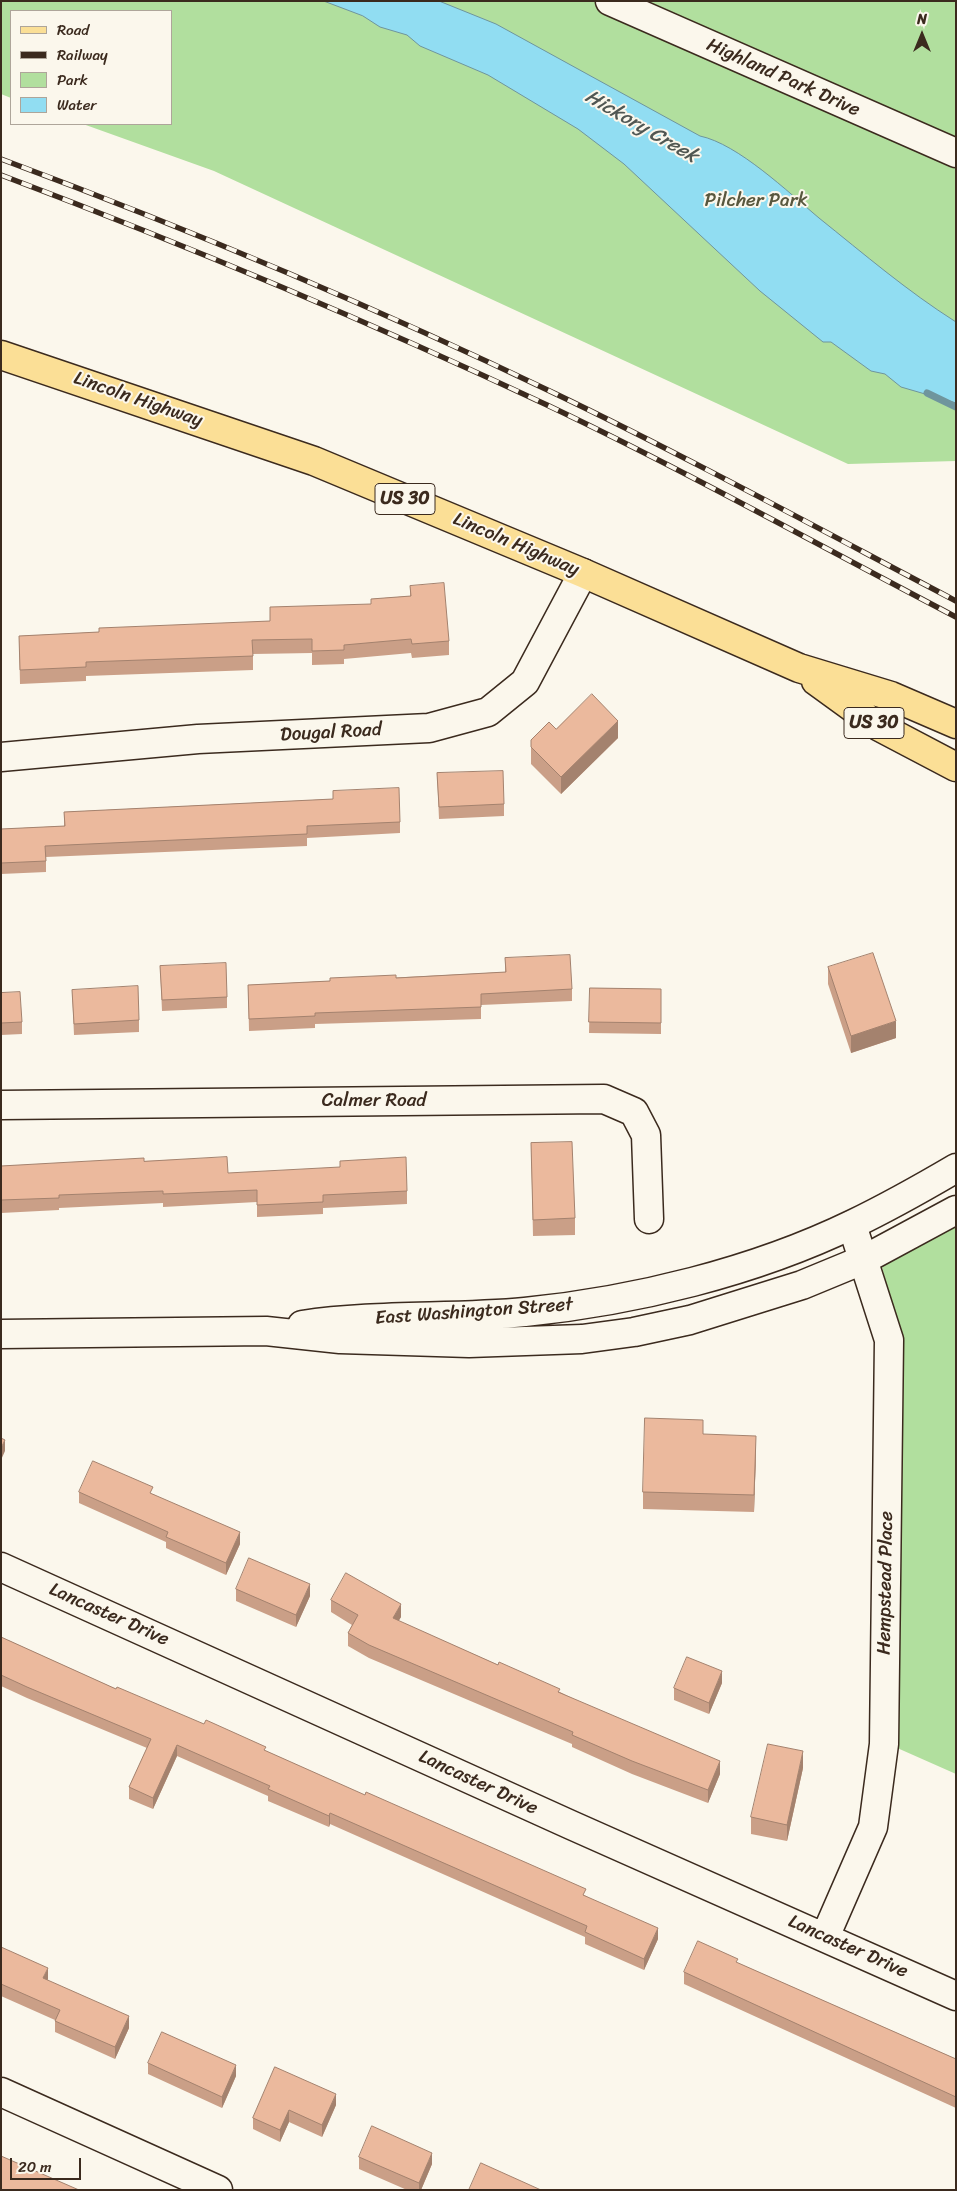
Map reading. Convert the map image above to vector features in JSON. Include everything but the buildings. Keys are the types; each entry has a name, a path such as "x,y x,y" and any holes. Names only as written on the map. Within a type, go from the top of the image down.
{"main road":[{"name":"Lincoln Highway","path":"1,355 314,461 583,573 799,668 891,696 956,724"},
{"name":"Lincoln Highway","path":"799,668 878,726 956,767"}],"street":[{"name":"Highland Park Drive","path":"610,1 956,153"},
{"name":"Dougal Road","path":"1,757 198,739 429,728 488,712 525,682 583,573"},
{"name":"Calmer Road","path":"1,1105 604,1099 634,1112 646,1135 649,1219"},
{"name":"East Washington Street","path":"266,1331 340,1320 524,1312 629,1296 741,1267 798,1248 852,1225 956,1168"},
{"name":"East Washington Street","path":"1,1334 266,1331 340,1339 468,1343 582,1339 634,1332 690,1320 802,1285 865,1259 956,1210"},
{"name":"Hempstead Place","path":"825,1937 873,1827 884,1744 889,1340 865,1259 852,1225"},
{"name":"Lancaster Drive","path":"1,1567 571,1825 956,1996"},
{"path":"1,2092 218,2190"}],"green space":[{"name":"Pilcher Park","path":"1,1 956,1 956,461 848,464 214,171 86,125 172,125 172,10 10,10 10,98 1,94"},
{"path":"956,1217 956,1774 895,1747 899,1332 882,1267"}],"water":[{"path":"324,1 439,1 496,24 700,136 715,141 746,159 886,272 956,322 956,403 901,387 885,374 871,371 831,342 823,342 760,291 624,164 578,129 488,75 420,46 407,35 380,27 363,16"}],"waterway":[{"name":"Hickory Creek","path":"927,393 956,407"}],"railway":[{"path":"1,159 211,241 419,330 657,444 956,601"},
{"path":"1,175 276,285 412,343 547,405 702,482 956,617"}]}
